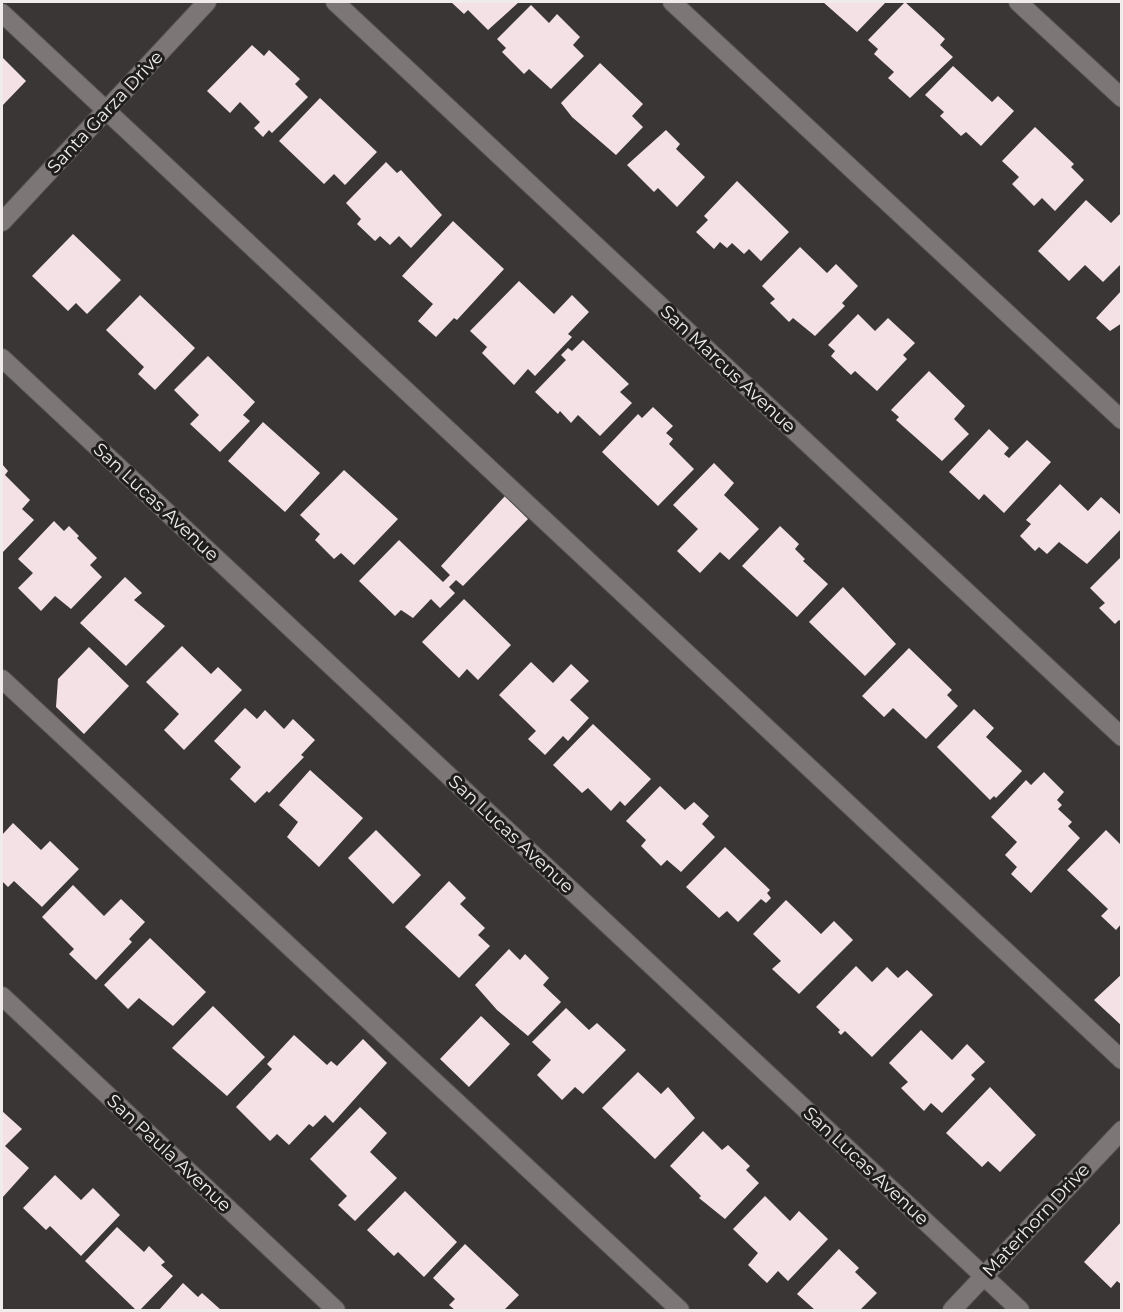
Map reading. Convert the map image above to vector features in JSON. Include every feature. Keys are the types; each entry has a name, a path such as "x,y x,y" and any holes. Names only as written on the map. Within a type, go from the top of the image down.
{"street":[{"name":"Santa Garza Drive","path":"2,222 207,2"},
{"name":"San Marcus Avenue","path":"335,2 1122,737"},
{"path":"672,2 1122,420"},
{"path":"1018,2 1122,98"},
{"path":"2,13 108,109 1122,1060"},
{"name":"San Lucas Avenue","path":"2,358 1020,1311"},
{"path":"2,679 680,1311"},
{"name":"San Paula Avenue","path":"2,996 336,1311"},
{"name":"Materhorn Drive","path":"952,1311 1122,1130"}],"building":[{"path":"451,2 519,2 488,30 468,10 464,14"},
{"path":"823,2 886,2 857,32"},
{"path":"905,2 945,39 940,45 953,57 910,98 888,78 894,72 874,54 878,49 868,40"},
{"path":"531,5 549,23 557,14 580,37 573,45 584,56 551,89 529,69 524,74 502,52 506,48 497,39"},
{"path":"252,45 264,56 269,50 300,79 295,84 308,97 272,133 269,130 263,137 254,128 260,122 240,102 230,113 207,91"},
{"path":"2,57 26,81 2,106"},
{"path":"600,63 643,104 632,116 643,127 616,155 572,117 561,103"},
{"path":"953,66 992,102 998,96 1014,111 981,146 966,132 961,136 940,116 944,112 925,95"},
{"path":"320,98 377,152 345,185 334,174 324,184 279,141"},
{"path":"1035,127 1074,164 1071,167 1084,180 1055,211 1042,198 1034,206 1012,184 1019,177 1002,161"},
{"path":"666,130 680,144 676,149 705,177 677,207 658,188 654,192 627,165"},
{"path":"386,162 397,173 401,170 442,215 411,248 399,236 390,245 380,236 375,241 357,224 361,219 346,203"},
{"path":"737,181 789,232 761,261 749,249 744,254 732,243 727,248 720,242 714,249 696,232 708,220 704,216"},
{"path":"1086,200 1111,223 1122,212 1122,263 1103,282 1085,265 1069,281 1038,251"},
{"path":"453,221 504,269 457,320 454,318 436,337 418,321 433,304 402,276"},
{"path":"73,234 121,280 87,314 76,303 68,311 32,276"},
{"path":"800,247 827,273 836,264 858,286 842,303 845,306 815,336 793,318 789,322 770,303 775,299 762,286"},
{"path":"519,281 554,314 572,295 589,312 568,334 572,337 535,376 528,369 514,385 482,353 487,347 470,331"},
{"path":"1122,290 1122,323 1110,331 1096,318"},
{"path":"140,295 195,348 155,390 138,374 144,367 106,330"},
{"path":"858,314 875,331 888,318 915,343 903,355 907,359 877,391 855,371 851,375 831,356 835,351 828,345"},
{"path":"583,340 629,384 620,392 632,403 600,436 578,415 571,423 560,411 558,414 535,392 566,360 561,355 568,348 572,351"},
{"path":"208,356 255,402 243,415 250,421 220,452 190,424 199,415 174,390"},
{"path":"929,371 965,406 954,419 969,434 942,461 896,420 899,417 891,410"},
{"path":"653,407 673,426 666,433 673,439 669,444 694,469 658,506 602,452 638,414 642,418"},
{"path":"263,422 320,473 285,512 228,461"},
{"path":"989,429 1009,448 1004,454 1009,458 1027,440 1051,462 1004,513 984,494 979,500 949,472"},
{"path":"714,463 734,483 724,495 759,529 729,560 720,552 700,573 677,551 698,529 673,505"},
{"path":"2,464 8,471 5,475 30,500 22,509 34,520 2,553"},
{"path":"344,470 398,519 354,565 341,553 334,559 315,540 320,534 300,515"},
{"path":"1060,484 1088,511 1101,497 1122,516 1122,528 1087,564 1059,542 1047,554 1039,547 1035,551 1020,536 1031,524 1026,520"},
{"path":"505,496 528,519 463,586 456,580 449,587 455,593 440,608 431,599 413,618 401,610 395,616 359,581 399,540 443,582 450,575 441,566"},
{"path":"54,521 64,531 69,526 79,536 77,538 97,558 90,565 102,577 71,609 55,596 41,611 18,588 33,573 18,559"},
{"path":"780,526 799,544 795,549 805,559 803,561 828,584 797,617 742,566"},
{"path":"1122,556 1122,622 1119,620 1115,624 1099,608 1105,603 1090,588"},
{"path":"125,577 142,593 134,600 165,626 126,666 80,623"},
{"path":"843,587 896,644 865,676 809,622"},
{"path":"464,599 511,645 478,680 467,669 459,678 422,642"},
{"path":"182,646 211,674 218,667 242,690 184,750 164,730 179,714 146,682"},
{"path":"89,647 129,686 84,734 56,707 58,679"},
{"path":"909,648 952,690 947,695 958,706 926,739 893,708 884,717 862,696"},
{"path":"531,662 553,683 571,664 589,681 570,700 589,718 568,741 563,736 545,755 528,739 536,731 499,695"},
{"path":"245,708 257,719 265,710 284,729 293,719 315,740 301,755 304,757 269,793 267,791 255,803 230,779 241,767 214,741"},
{"path":"974,709 994,728 986,737 1022,771 996,798 994,796 990,800 937,747"},
{"path":"593,724 651,779 625,806 620,801 611,811 588,788 582,793 553,765"},
{"path":"310,770 363,818 319,867 287,837 298,822 279,805"},
{"path":"1044,772 1064,792 1057,800 1062,805 1058,809 1072,822 1068,826 1080,838 1031,893 1011,874 1017,867 1005,855 1017,842 991,817 1026,780 1031,785"},
{"path":"660,786 685,810 694,802 709,816 702,824 715,837 681,872 667,860 661,866 641,846 646,840 626,821"},
{"path":"13,823 41,850 50,841 79,869 42,907 14,881 8,887 2,881 2,835"},
{"path":"376,830 421,875 393,904 348,858"},
{"path":"1106,830 1122,846 1122,923 1116,930 1101,916 1108,909 1067,870"},
{"path":"725,847 770,890 767,893 771,898 766,903 761,899 738,922 727,911 719,918 686,887"},
{"path":"449,881 466,898 460,904 485,928 478,935 490,946 459,978 405,927"},
{"path":"73,885 104,916 121,899 145,922 129,939 132,942 96,980 69,954 74,949 42,917"},
{"path":"786,900 821,934 834,921 853,940 799,994 772,969 781,961 753,934"},
{"path":"150,938 206,992 173,1026 139,998 128,1009 104,985"},
{"path":"509,949 520,960 525,954 549,978 543,985 561,1002 528,1036 497,1010 475,985"},
{"path":"856,966 872,982 887,967 898,978 907,970 933,995 872,1057 845,1031 841,1035 838,1032 840,1030 816,1007"},
{"path":"1122,974 1122,1026 1094,1000"},
{"path":"213,1006 265,1057 227,1096 172,1048"},
{"path":"566,1008 589,1030 597,1023 626,1050 583,1094 575,1087 562,1100 537,1075 551,1060 532,1042"},
{"path":"481,1016 510,1044 469,1087 440,1059"},
{"path":"921,1030 952,1060 967,1044 985,1062 971,1075 975,1079 942,1113 931,1103 924,1111 901,1088 908,1082 889,1063"},
{"path":"294,1035 327,1065 331,1061 337,1066 363,1039 387,1063 333,1123 325,1115 313,1127 309,1124 289,1145 277,1134 270,1141 236,1107 272,1069 267,1064"},
{"path":"638,1072 661,1094 668,1087 695,1118 655,1159 602,1108"},
{"path":"990,1087 1036,1135 1000,1172 988,1161 982,1167 946,1133"},
{"path":"360,1107 387,1133 370,1152 397,1178 355,1221 338,1205 347,1196 310,1159"},
{"path":"2,1111 22,1129 5,1146 29,1168 2,1198"},
{"path":"703,1131 722,1150 728,1145 750,1166 746,1170 759,1183 725,1219 699,1198 701,1196 670,1166"},
{"path":"55,1175 81,1200 93,1188 120,1215 81,1256 50,1226 46,1230 23,1208"},
{"path":"405,1191 457,1242 424,1277 398,1252 394,1256 367,1230"},
{"path":"765,1196 790,1221 799,1211 828,1239 788,1281 778,1271 767,1283 748,1265 758,1253 733,1229"},
{"path":"1122,1221 1122,1285 1117,1281 1111,1288 1084,1262"},
{"path":"117,1227 144,1252 149,1246 165,1262 161,1265 173,1276 140,1310 136,1310 85,1261"},
{"path":"465,1244 519,1295 504,1310 455,1310 449,1305 455,1299 433,1278"},
{"path":"839,1249 859,1268 855,1272 877,1293 860,1310 815,1310 797,1294"},
{"path":"183,1283 198,1297 202,1293 221,1310 159,1310"}]}
